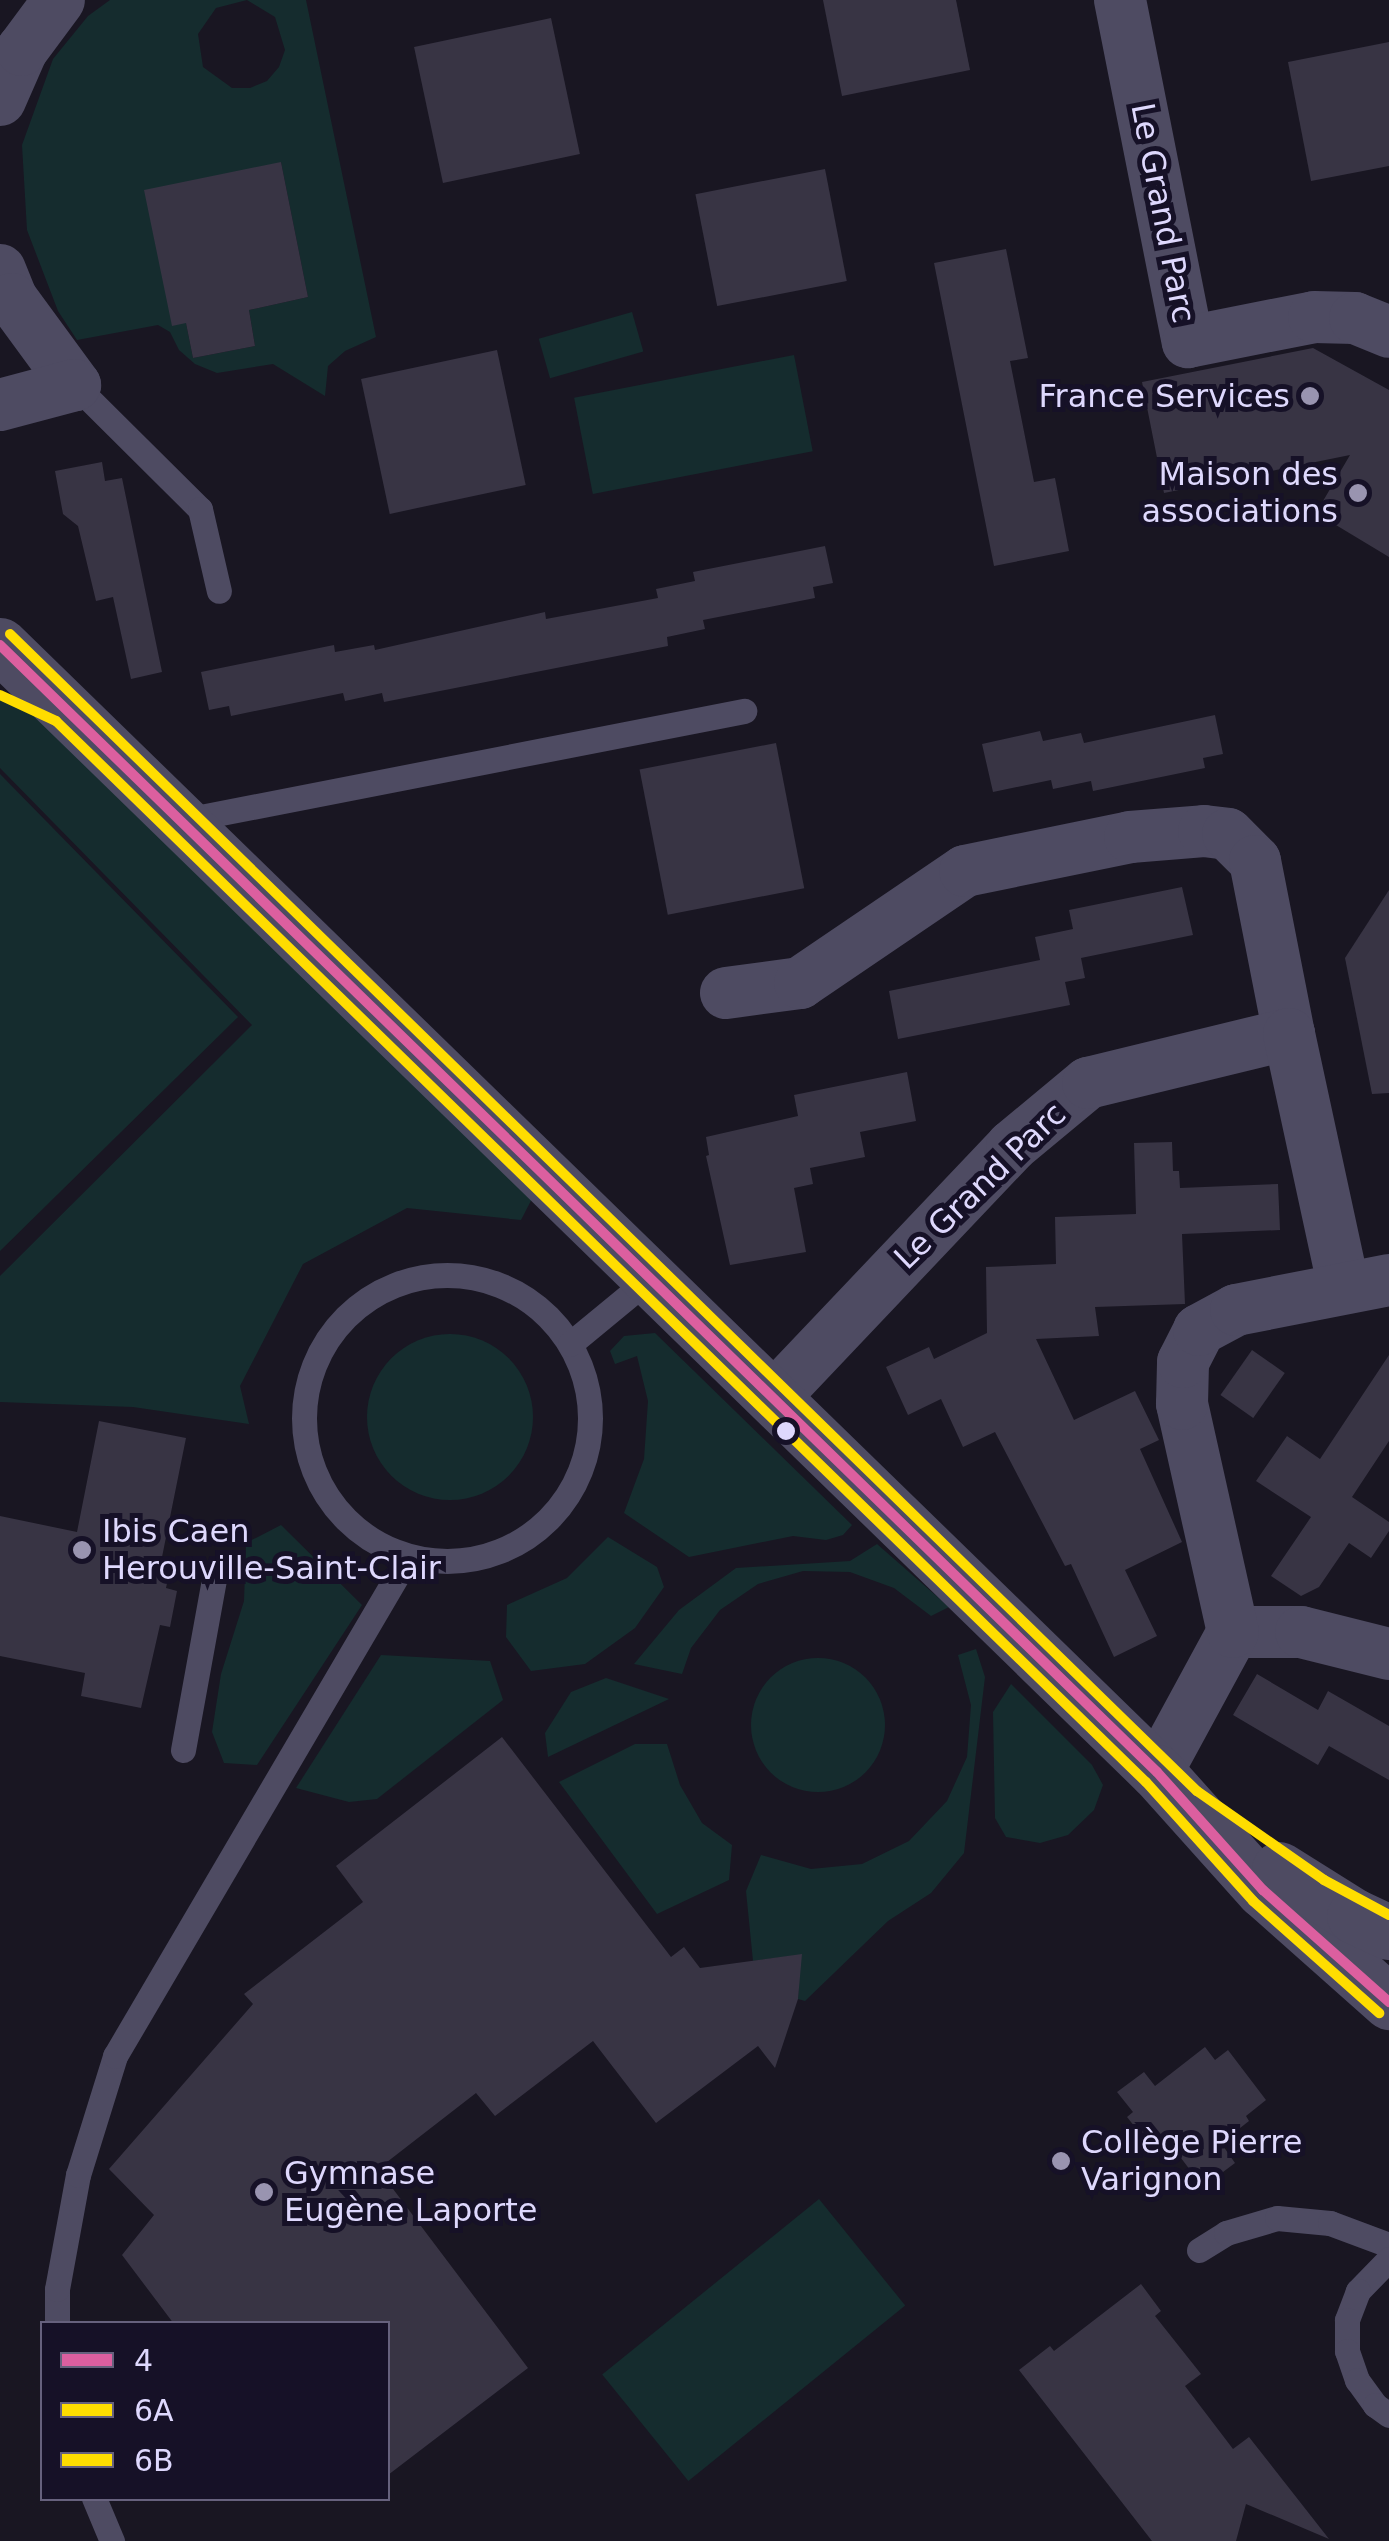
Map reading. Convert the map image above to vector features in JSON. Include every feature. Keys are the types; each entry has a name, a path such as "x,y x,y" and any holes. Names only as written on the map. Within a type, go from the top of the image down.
{"street":[{"path":"0,100 22,50 59,0"},
{"name":"Le Grand Parc","path":"1120,0 1188,342 1314,317 1355,318 1389,332"},
{"path":"0,270 12,299 75,385 0,405"},
{"path":"0,645 1172,1787 1263,1890 1389,2002"},
{"path":"0,679 64,708"},
{"path":"726,993 800,983 965,871 1130,837 1204,831 1228,834 1255,861 1289,1034 1367,1284 1236,1310 1199,1330 1183,1362 1182,1404 1232,1632 1172,1787"},
{"name":"Le Grand Parc","path":"773,1398 1012,1146 1088,1083 1289,1034"},
{"path":"1232,1632 1300,1632 1389,1654"},
{"path":"1172,1787 1316,1893 1389,1932"}],"lane":[{"path":"75,385 200,509 219,591"},
{"path":"180,821 744,711"},
{"path":"454,1274 500,1284 540,1308 570,1344 586,1383 590,1424 583,1465 564,1502 534,1533 495,1554 452,1562 408,1557 366,1538 333,1506 311,1464 303,1418 310,1372 332,1331 366,1299 408,1279 454,1274"},
{"path":"570,1344 650,1278"},
{"path":"57,2321 57,2288 78,2175 114,2056 408,1557"},
{"path":"183,1750 214,1579"},
{"path":"1200,2250 1226,2233 1277,2218 1330,2223 1389,2245"},
{"path":"1389,2259 1358,2291 1347,2320 1346,2351 1357,2380 1375,2405 1389,2415"},
{"path":"95,2501 112,2541"}],"green space":[{"path":"110,0 247,0 306,0 376,337 345,351 328,366 325,396 273,364 217,373 195,364 179,350 170,332 158,325 77,340 58,311 27,230 22,145 53,59 88,16","holes":["247,0 275,17 285,50 279,67 267,81 250,88 232,88 203,67 198,34 216,8","281,162 308,297 249,310 255,346 193,358 186,323"]},
{"path":"632,312 643,351 550,378 539,339"},
{"path":"794,355 813,451 593,494 574,398"},
{"path":"0,698 21,706 93,752 537,1189 521,1220 407,1208 303,1264 240,1386 249,1424 133,1407 0,1402 0,1276 252,1025 0,768"},
{"path":"0,774 238,1017 0,1251"},
{"path":"655,1333 852,1525 843,1535 826,1540 793,1536 689,1557 624,1513 644,1459 648,1401 637,1356 615,1364 610,1351 624,1336"},
{"path":"450,1334 482,1340 509,1358 527,1385 533,1417 527,1449 509,1476 482,1494 450,1500 418,1494 391,1476 373,1449 367,1417 373,1385 391,1358 418,1340"},
{"path":"281,1525 362,1605 257,1765 224,1763 212,1732 221,1674 244,1601 246,1543"},
{"path":"608,1537 657,1567 664,1587 635,1628 585,1664 531,1671 506,1637 507,1605 567,1578"},
{"path":"877,1544 949,1607 931,1616 894,1588 850,1572 803,1571 758,1584 720,1610 691,1648 682,1674 634,1664 679,1610 736,1568 850,1561"},
{"path":"976,1649 985,1677 964,1853 931,1893 888,1921 805,2001 798,1999 800,1955 753,1961 746,1891 761,1855 811,1869 862,1864 909,1841 947,1801 967,1757 971,1705 958,1655"},
{"path":"381,1655 490,1661 503,1700 377,1799 349,1802 296,1788"},
{"path":"818,1658 844,1663 866,1677 880,1699 885,1725 880,1751 866,1773 844,1787 818,1792 792,1787 770,1773 756,1751 751,1725 756,1699 770,1677 792,1663"},
{"path":"606,1678 669,1699 548,1757 545,1733 571,1692"},
{"path":"1011,1684 1092,1765 1103,1785 1094,1810 1068,1835 1040,1843 1006,1837 995,1818 993,1712"},
{"path":"635,1744 667,1744 680,1785 702,1823 732,1845 729,1880 657,1914 559,1782"},
{"path":"819,2199 905,2305 688,2481 602,2375"}],"building":[{"path":"823,0 956,0 970,70 842,96"},
{"path":"551,18 580,154 443,183 414,47"},
{"path":"1389,42 1389,166 1311,181 1288,62"},
{"path":"281,162 308,297 249,310 255,346 193,358 186,323 172,326 144,190"},
{"path":"825,169 847,281 717,306 695,194"},
{"path":"1006,249 1028,358 1010,361 1034,482 1055,478 1069,551 994,566 934,263"},
{"path":"1313,348 1389,390 1389,557 1316,513 1350,455 1164,493 1142,382"},
{"path":"497,350 526,485 390,514 361,379"},
{"path":"102,462 105,481 122,478 162,672 131,679 113,597 96,601 78,526 63,514 55,471"},
{"path":"825,546 833,583 813,587 815,598 703,620 705,629 667,637 668,646 384,702 382,693 345,701 343,693 231,716 229,706 209,710 201,672 334,645 335,652 374,645 375,650 545,612 546,619 658,598 656,589 695,581 693,572"},
{"path":"1215,715 1223,754 1203,758 1205,768 1093,791 1091,781 1053,789 1051,780 993,792 982,744 1040,731 1043,741 1081,733 1084,743"},
{"path":"776,743 804,888 668,915 640,770"},
{"path":"1182,887 1193,935 1081,958 1085,978 1065,982 1070,1005 898,1039 889,991 1040,960 1035,937 1073,929 1069,910"},
{"path":"1389,890 1389,1093 1372,1094 1345,958"},
{"path":"907,1072 916,1121 860,1132 865,1157 810,1168 813,1184 794,1188 806,1252 730,1265 706,1156 706,1137 798,1116 794,1095"},
{"path":"1172,1142 1173,1171 1179,1171 1180,1188 1278,1184 1280,1230 1182,1234 1185,1304 1095,1307 1099,1336 1036,1339 1074,1420 1135,1391 1159,1440 1140,1449 1182,1542 1125,1570 1157,1636 1114,1657 1071,1564 1065,1566 995,1432 963,1447 941,1399 908,1415 886,1367 929,1347 934,1359 987,1333 986,1267 1056,1264 1055,1217 1136,1214 1134,1143"},
{"path":"1252,1350 1285,1373 1253,1418 1220,1395"},
{"path":"1389,1355 1389,1441 1352,1497 1389,1522 1389,1531 1371,1558 1349,1543 1319,1587 1301,1596 1271,1576 1311,1517 1256,1481 1287,1436 1320,1459"},
{"name":"Ibis Caen Herouville-Saint-Clair","path":"99,1421 186,1438 160,1567 170,1569 166,1588 177,1591 170,1627 160,1625 141,1708 81,1696 85,1673 0,1656 0,1516 77,1532"},
{"path":"1257,1674 1318,1710 1328,1691 1389,1726 1389,1780 1329,1746 1318,1765 1233,1715"},
{"path":"502,1737 671,1957 684,1947 700,1968 802,1954 798,1999 775,2068 758,2046 656,2123 593,2041 495,2116 476,2093 378,2169 528,2368 390,2473 390,2321 172,2321 122,2255 154,2215 109,2169 253,2004 244,1994 363,1902 336,1866"},
{"path":"1205,2047 1215,2060 1228,2050 1266,2100 1246,2116 1249,2121 1221,2143 1235,2163 1203,2187 1165,2137 1151,2147 1127,2117 1133,2112 1117,2092 1144,2072 1155,2086"},
{"path":"1141,2284 1161,2311 1155,2316 1201,2374 1185,2386 1233,2449 1249,2437 1329,2539 1246,2504 1236,2541 1152,2541 1019,2370 1050,2346 1054,2351"}],"transit line":[{"name":"6B","path":"10,634 1197,1791 1324,1880 1389,1915"},
{"name":"4","path":"0,645 1157,1772 1263,1890 1389,2002"},
{"name":"6A","path":"0,695 56,721 1146,1782 1253,1901 1379,2013"}],"place":[{"name":"France Services","path":"1310,396"},
{"name":"Maison des associations","path":"1358,493"},
{"name":"Ibis Caen Herouville-Saint-Clair","path":"82,1550"},
{"name":"Collège Pierre Varignon","path":"1061,2161"},
{"name":"Gymnase Eugène Laporte","path":"264,2192"}]}
